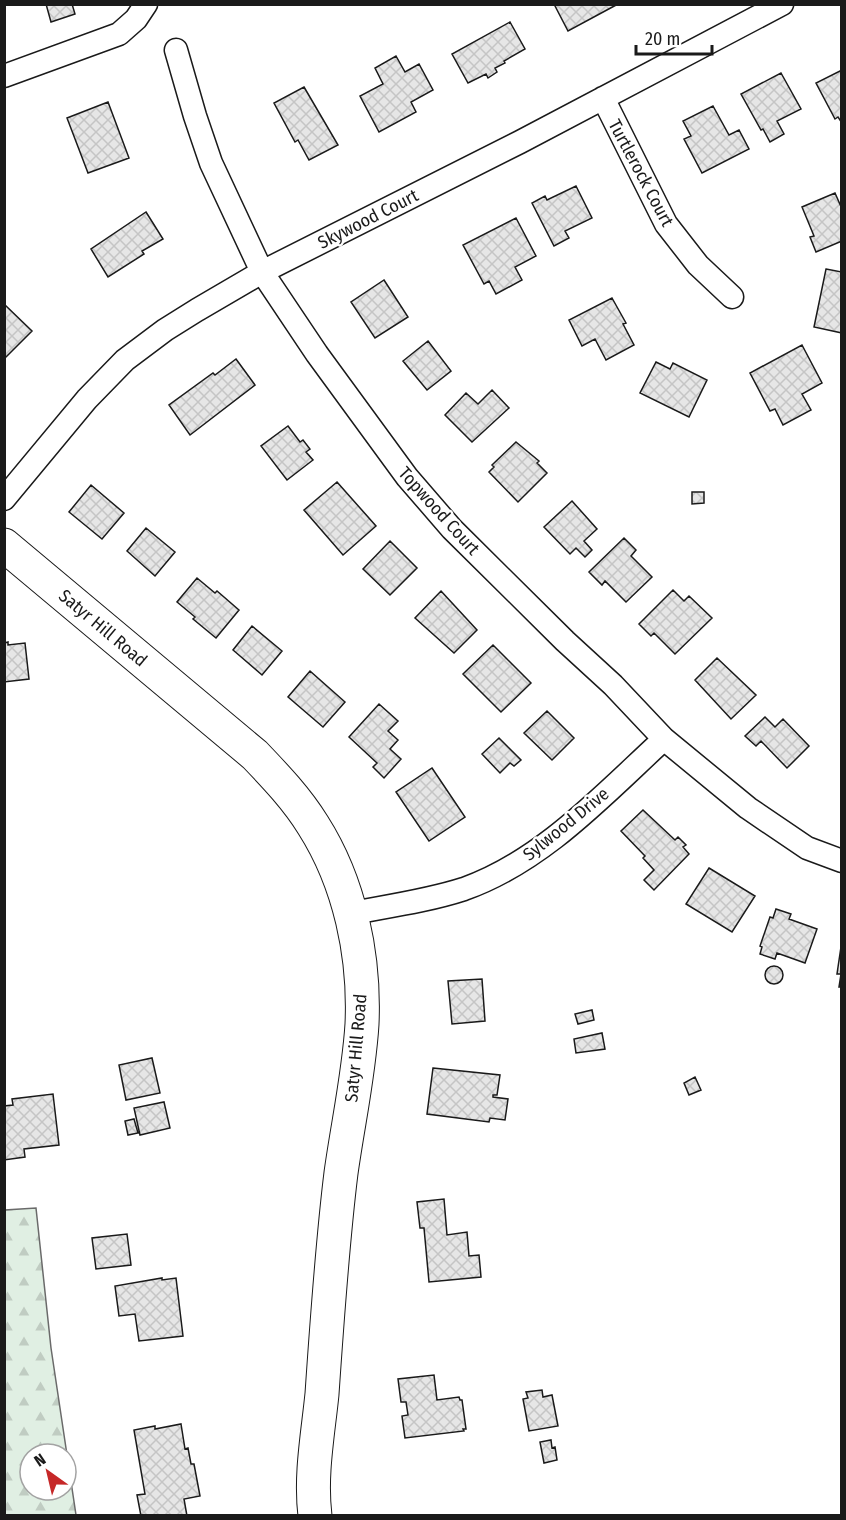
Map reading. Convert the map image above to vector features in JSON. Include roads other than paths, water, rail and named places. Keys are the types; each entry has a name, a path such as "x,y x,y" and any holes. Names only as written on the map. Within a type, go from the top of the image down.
{"street":[{"path":"4,76 118,34 136,19 146,4"},
{"name":"Skywood Court","path":"4,499 87,399 125,360 189,315 262,272 520,142 782,4"},
{"name":"Topwood Court","path":"176,50 211,163 262,272 317,354 407,477 452,529 565,641 613,685 664,739 748,808 807,848 842,861"},
{"name":"Turtlerock Court","path":"603,98 666,224 698,265 732,297"},
{"name":"Satyr Hill Road","path":"4,545 255,755 288,790 314,825 333,864 352,913 361,972 362,1023 334,1230 313,1479 315,1515"},
{"name":"Sylwood Drive","path":"352,913 436,898 505,871 542,847 664,739"}]}
